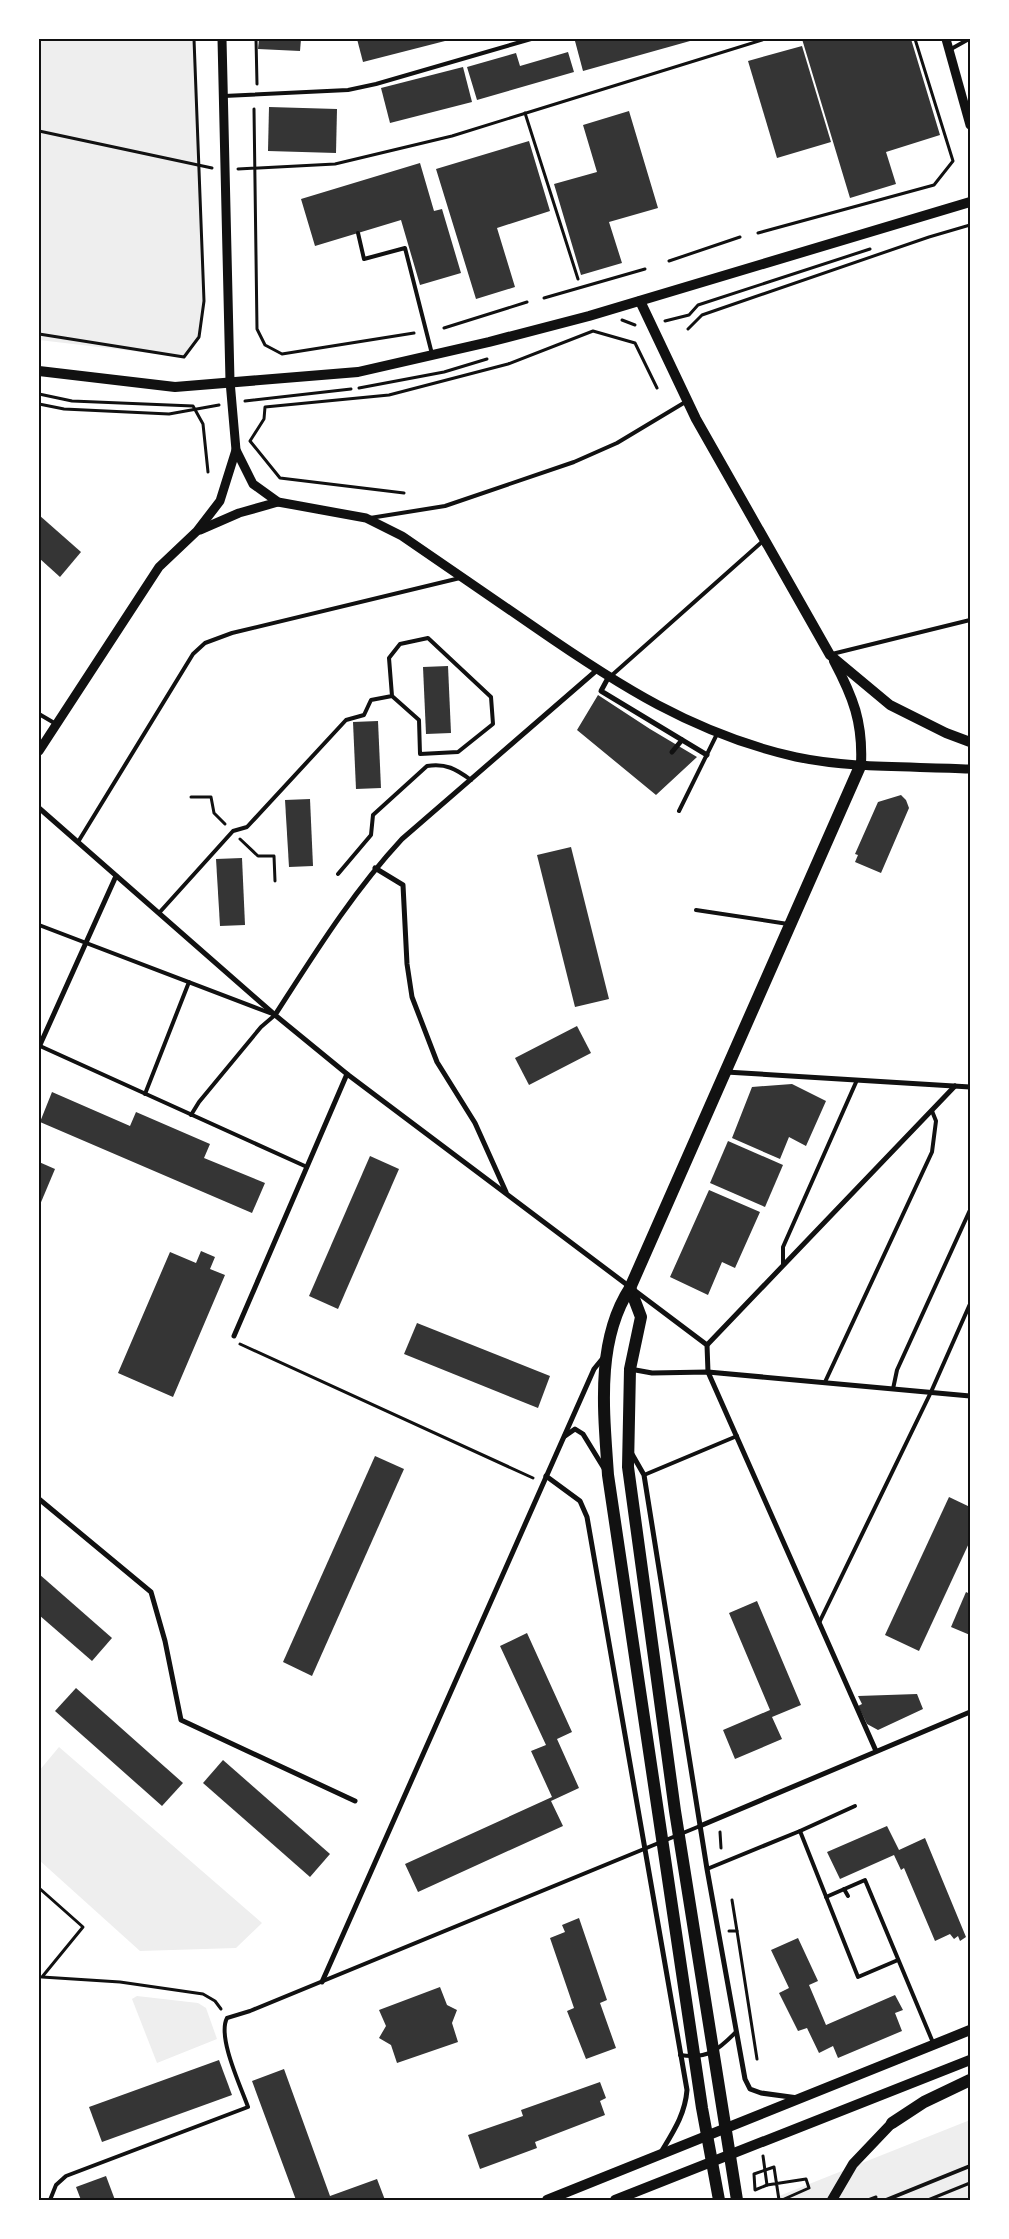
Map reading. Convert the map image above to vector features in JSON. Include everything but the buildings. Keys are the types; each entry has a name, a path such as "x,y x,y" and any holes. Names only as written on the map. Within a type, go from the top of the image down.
{"main road":[{"path":"39,371 175,387 358,372 489,342 640,301 970,202"},
{"path":"640,301 687,401 851,693 862,739 861,764 723,1072 630,1288 618,1306 606,1355 604,1388 608,1476 702,2108 719,2200"},
{"path":"830,655 890,705 970,742"},
{"path":"630,1288 640,1317 630,1369 630,1449 628,1467 675,1811 720,2104 737,2200"},
{"path":"547,2200 970,2030"},
{"path":"615,2200 970,2060"},
{"path":"832,2200 853,2164 892,2122 924,2102 970,2080"}],"street":[{"path":"222,39 230,381 236,450 253,484 278,502 366,518 402,536 608,678 674,714 717,734 796,757 828,762 970,769"},
{"path":"946,39 970,125"},
{"path":"39,751 159,567 197,531 220,501 236,450"},
{"path":"197,531 239,513 278,502"},
{"path":"275,1015 349,901 375,868 402,839 597,670"},
{"path":"608,678 601,691 706,755"},
{"path":"672,752 682,740"},
{"path":"39,808 275,1015 347,1074 707,1346"},
{"path":"375,868 403,885 407,964 412,997 437,1062 475,1123 507,1194"},
{"path":"39,1046 116,876"},
{"path":"723,1072 970,1087"},
{"path":"234,1336 347,1074"},
{"path":"876,1751 708,1372 707,1346 955,1086"},
{"path":"322,1982 594,1369 606,1355"},
{"path":"630,1369 652,1373 708,1372 970,1396"},
{"path":"563,1438 575,1429 583,1434 608,1476"},
{"path":"630,1449 644,1475 707,1869 746,2079 750,2089 761,2093 801,2098"},
{"path":"546,1476 580,1501 587,1516 643,1849 687,2090 686,2104 680,2121 659,2156"},
{"path":"39,1499 151,1592 165,1641 181,1720 355,1801"},
{"path":"700,1826 970,1712"}],"lane":[{"path":"224,96 348,90 376,84 531,39"},
{"path":"949,51 957,44 969,39"},
{"path":"358,233 364,259 404,248 432,354"},
{"path":"366,518 445,506 574,462 616,443 687,401"},
{"path":"608,678 765,540"},
{"path":"78,842 193,654 205,644 232,633 462,577"},
{"path":"830,655 970,620"},
{"path":"428,638 491,697 493,724 458,752 420,754 419,720 392,696 389,658 400,644 428,638"},
{"path":"159,913 233,831 247,827 346,720 364,715 371,700 392,696"},
{"path":"39,714 56,724"},
{"path":"679,811 717,734"},
{"path":"338,874 371,835 373,815 427,766 438,764 453,767 471,780"},
{"path":"696,910 789,924"},
{"path":"39,925 275,1015 261,1027 191,1114"},
{"path":"145,1094 189,982"},
{"path":"39,1046 307,1167"},
{"path":"784,1266 783,1247 857,1080"},
{"path":"824,1382 932,1152 936,1121 932,1111"},
{"path":"893,1388 897,1370 970,1210"},
{"path":"819,1623 931,1392 970,1304"},
{"path":"644,1475 737,1436"},
{"path":"707,1869 855,1806"},
{"path":"50,2200 56,2184 66,2176 248,2107 225,2041 224,2024 227,2018 322,1982 700,1826"},
{"path":"800,1831 858,1977 898,1960"},
{"path":"826,1897 865,1880 934,2045"},
{"path":"844,1889 848,1896"},
{"path":"680,2056 703,2056 715,2052 736,2032"},
{"path":"886,2200 970,2166"}],"path":[{"path":"39,334 184,357 198,337 204,301 194,39"},
{"path":"256,39 257,84"},
{"path":"39,132 225,170 335,164 452,136 765,39"},
{"path":"758,233 934,185 953,161 915,39"},
{"path":"254,109 257,329 265,345 282,354 414,333"},
{"path":"525,113 578,280"},
{"path":"688,329 702,315 929,237 970,226"},
{"path":"668,261 740,237"},
{"path":"544,298 645,269"},
{"path":"444,328 527,302"},
{"path":"404,493 280,478 250,442 264,419 265,407 388,395 508,364 593,331 635,343 657,388"},
{"path":"39,394 72,401 193,406 203,424 208,472"},
{"path":"234,1336 240,1344 534,1477 525,1495 536,1500"},
{"path":"720,1832 721,1848"},
{"path":"39,1888 83,1927 42,1977 120,1982 203,1994 215,2001 227,2018"},
{"path":"732,1900 757,2058"},
{"path":"728,1932 737,1931"},
{"path":"780,2200 776,2191 775,2183 774,2167 754,2174 755,2190 767,2186 777,2184 786,2182 806,2179 809,2188 780,2200"},
{"path":"928,2200 970,2183"}],"shaded area":[{"path":"39,39 194,39 204,301 199,337 184,357 39,340"},
{"path":"59,1747 262,1923 236,1948 140,1951 39,1860 39,1771"},
{"path":"137,1996 198,2003 206,2008 217,2039 157,2063 132,1999"},
{"path":"970,2120 970,2200 769,2200"}]}
